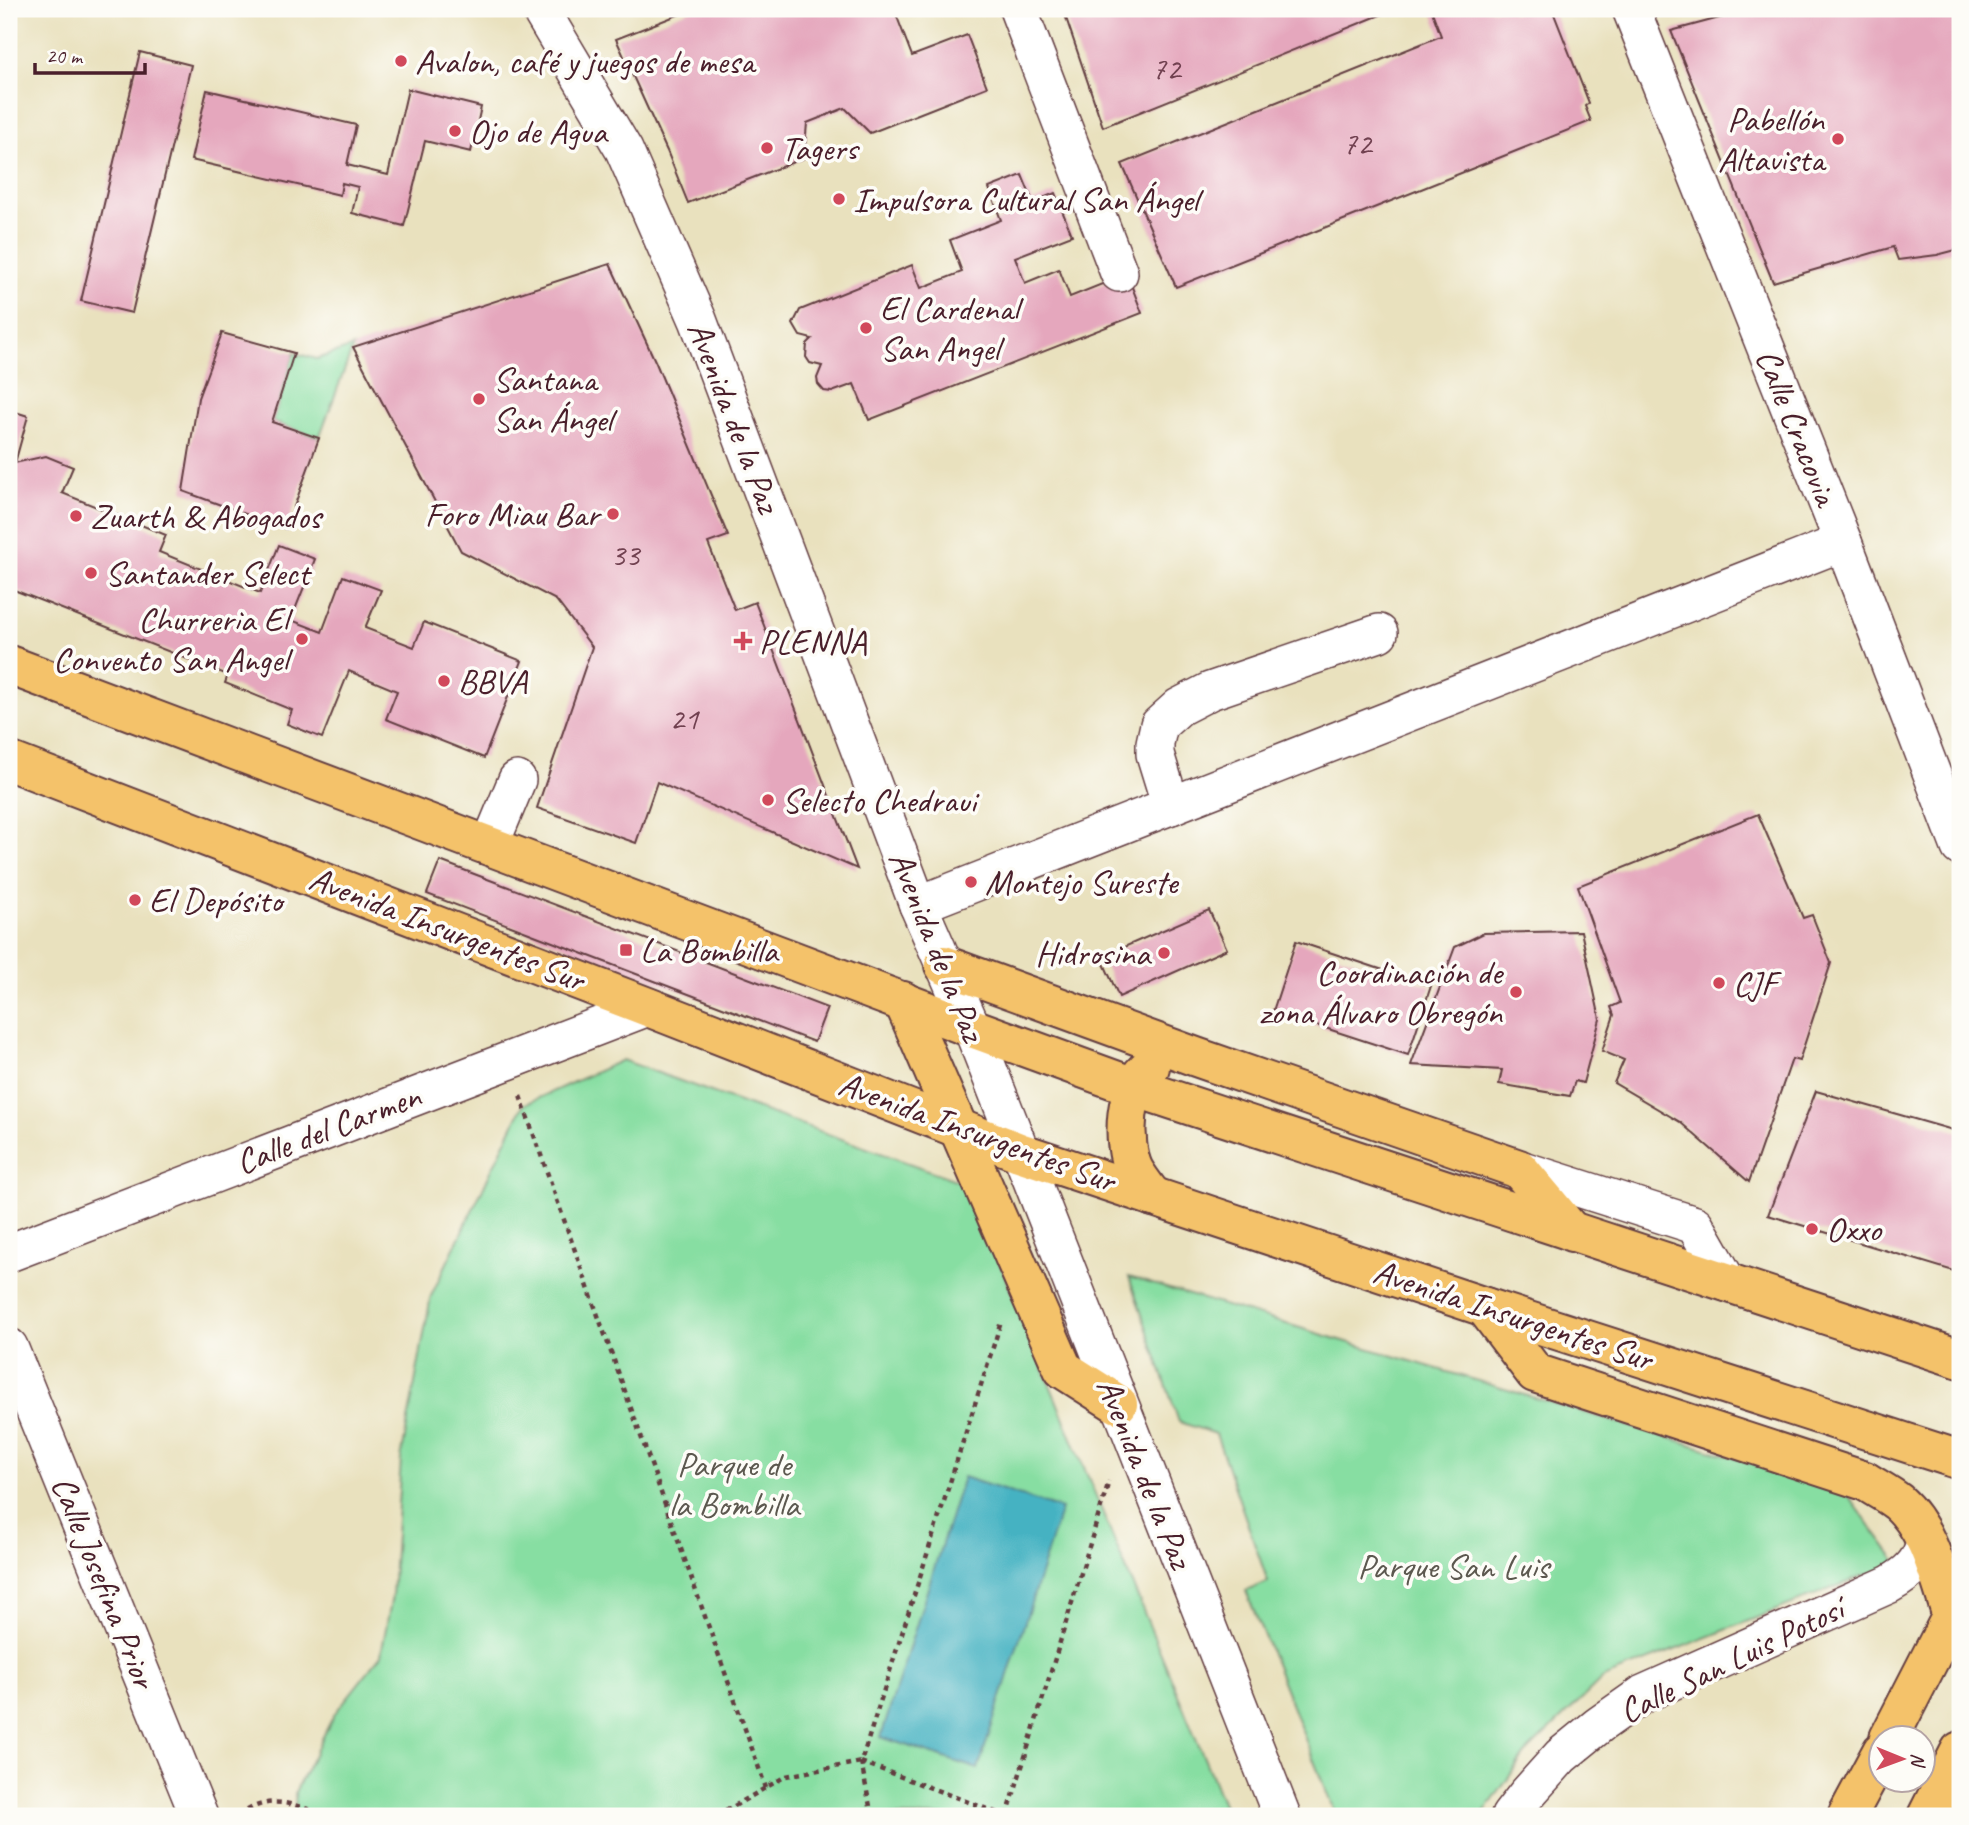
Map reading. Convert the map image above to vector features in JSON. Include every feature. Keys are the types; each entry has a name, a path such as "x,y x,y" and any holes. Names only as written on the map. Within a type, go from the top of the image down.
{"main road":[{"path":"9,665 1134,1087 1960,1359"},
{"name":"Avenida Insurgentes Sur","path":"9,761 648,1006 1019,1152 1485,1307 1960,1460"},
{"path":"944,965 1196,1057 1519,1168 1572,1232"},
{"path":"903,1001 1063,1369 1122,1415"},
{"path":"1153,1197 1133,1169 1128,1146 1126,1122 1134,1087 1146,1068 1167,1059 1196,1057"},
{"path":"1485,1307 1535,1373 1865,1481 1898,1502 1917,1525 1956,1608 1896,1724"},
{"path":"1927,1816 1960,1751"},
{"path":"1847,1816 1868,1776"}],"street":[{"name":"Avenida de la Paz","path":"540,9 624,150 698,320 918,905 972,1028 1282,1816"},
{"path":"1018,9 1119,273"},
{"name":"Calle Cracovia","path":"1630,9 1843,542 1960,847"},
{"path":"918,905 1843,542"},
{"path":"1171,806 1155,754 1156,733 1171,713 1204,694 1379,633"},
{"path":"489,845 517,780"},
{"name":"Calle del Carmen","path":"9,1253 648,1006"},
{"path":"1519,1168 1695,1225 1728,1283"},
{"name":"Calle Josefina Prior","path":"9,1347 199,1816"},
{"name":"Calle San Luis Potosí","path":"1510,1816 1561,1756 1643,1694 1890,1584 1910,1572 1921,1557 1925,1543"}],"path":[{"path":"508,1059 766,1788"},
{"path":"872,1816 860,1762 1018,1270"},
{"path":"717,1816 786,1776 860,1762 1006,1816 1122,1415"},
{"path":"239,1816 264,1802 289,1803 328,1816"}],"green space":[{"path":"353,347 319,438 272,422 294,353 317,359"},
{"name":"Parque de la Bombilla","path":"622,1060 967,1184 1228,1816 296,1816 295,1792 335,1713 381,1655 392,1596 401,1459 431,1296 523,1105"},
{"name":"Parque San Luis","path":"1129,1277 1844,1490 1901,1567 1863,1576 1603,1678 1525,1754 1482,1816 1336,1816 1246,1591 1268,1582 1216,1434 1179,1422"}],"water":[{"path":"963,1477 1061,1509 978,1769 881,1737"}],"building":[{"path":"693,9 894,9 912,56 967,35 987,87 870,133 845,108 807,123 804,158 688,203 616,39"},
{"path":"1063,9 1395,9 1103,127"},
{"path":"1431,9 1511,9 1513,14 1526,9 1552,9 1589,103 1585,106 1591,121 1176,287 1122,164 1441,36"},
{"name":"Pabellón Altavista","path":"1753,9 1960,9 1960,249 1898,260 1893,247 1773,282 1671,31"},
{"path":"140,52 191,65 132,313 81,301"},
{"path":"408,89 481,107 471,152 425,141 404,226 352,213 358,187 342,183 340,195 191,160 207,90 356,125 347,165 388,175"},
{"path":"1022,175 1033,202 1055,193 1072,235 1015,257 1025,283 1059,269 1070,297 1127,274 1142,313 869,420 854,384 832,392 824,391 817,378 822,366 810,363 806,357 807,344 812,339 800,336 793,324 800,310 912,265 921,288 962,272 950,240 1001,220 989,188"},
{"path":"610,264 656,363 728,536 708,543 735,610 755,602 857,869 657,782 636,843 537,808 592,647 556,600 461,551 353,347"},
{"path":"222,333 294,353 272,422 319,438 286,529 183,491 198,398"},
{"path":"9,410 28,416 15,463 46,456 73,467 62,493 166,535 159,552 260,593 279,545 315,559 291,620 322,632 343,576 381,590 365,628 414,647 424,622 522,661 484,758 386,719 397,691 349,671 322,738 287,724 292,710 225,683 228,675 9,588"},
{"name":"CJF","path":"1758,814 1803,918 1812,915 1831,963 1799,1061 1792,1059 1749,1182 1680,1122 1614,1083 1624,1060 1602,1051 1614,1015 1611,1007 1620,1003 1578,886"},
{"path":"440,861 827,1008 814,1042 427,894"},
{"name":"Hidrosina","path":"1209,910 1227,949 1119,997 1101,957"},
{"name":"Coordinación de zona Álvaro Obregón","path":"1581,931 1600,1019 1583,1083 1575,1081 1570,1096 1499,1084 1502,1070 1411,1065 1455,947 1484,933"},
{"path":"1296,941 1431,986 1408,1055 1273,1011"},
{"path":"1816,1091 1960,1132 1960,1273 1768,1215"}],"place":[{"name":"Avalon, café y juegos de mesa","path":"401,61"},
{"name":"Ojo de Agua","path":"455,131"},
{"name":"Pabellón Altavista","path":"1838,139"},
{"name":"Tagers","path":"767,148"},
{"name":"Impulsora Cultural San Ángel","path":"839,199"},
{"name":"El Cardenal San Angel","path":"866,328"},
{"name":"Santana San Ángel","path":"479,399"},
{"name":"Foro Miau Bar","path":"613,514"},
{"name":"Zuarth & Abogados","path":"76,516"},
{"name":"Santander Select","path":"91,573"},
{"name":"Churreria El Convento San Angel","path":"302,639"},
{"name":"PLENNA","path":"743,641"},
{"name":"BBVA","path":"444,681"},
{"name":"Selecto Chedraui","path":"768,800"},
{"name":"Montejo Sureste","path":"971,882"},
{"name":"El Depósito","path":"135,900"},
{"name":"La Bombilla","path":"626,950"},
{"name":"Hidrosina","path":"1164,953"},
{"name":"CJF","path":"1719,983"},
{"name":"Coordinación de zona Álvaro Obregón","path":"1516,992"},
{"name":"Oxxo","path":"1812,1229"}]}
